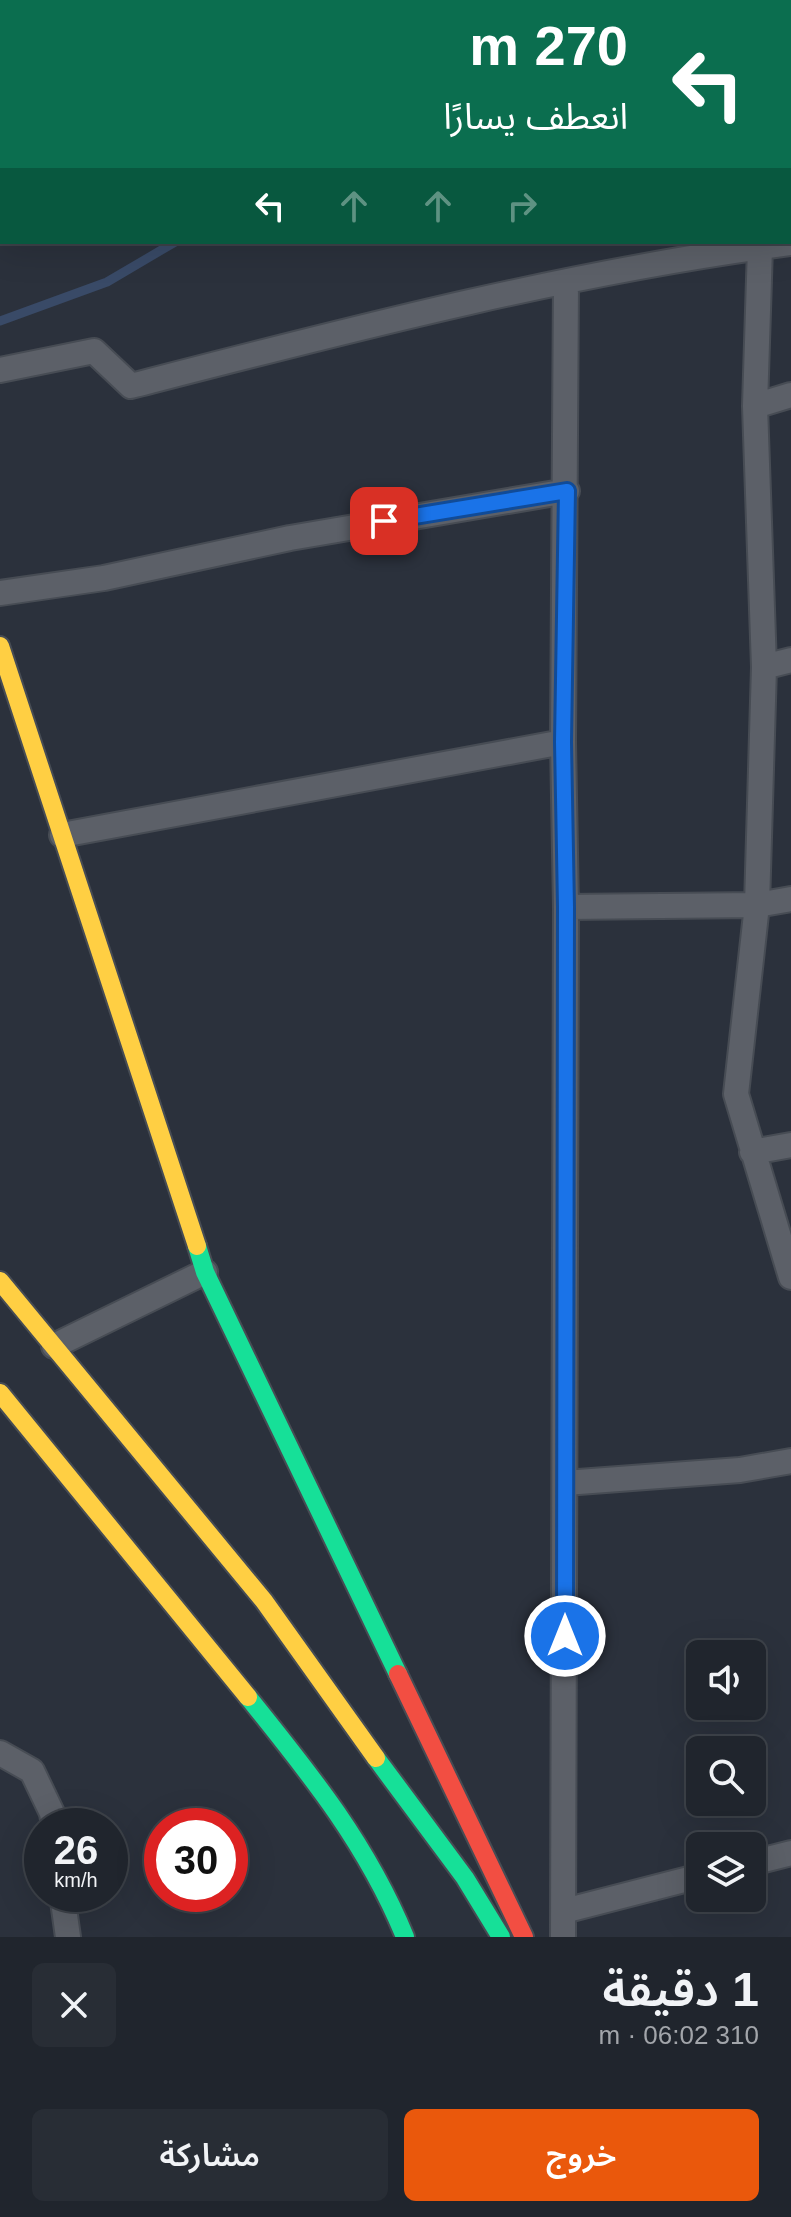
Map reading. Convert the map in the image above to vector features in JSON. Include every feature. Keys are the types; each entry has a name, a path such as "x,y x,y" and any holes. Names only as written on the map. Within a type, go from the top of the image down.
{"street":[{"path":"0,370 94,351 131,386 295,344 566,282 783,244"},
{"path":"760,247 755,406 764,667 757,905 736,1094 791,1277"},
{"path":"563,1937 566,282"},
{"path":"755,406 791,395"},
{"path":"0,593 104,578 290,538 567,491"},
{"path":"0,646 205,1272 524,1937"},
{"path":"764,667 791,660"},
{"path":"62,835 563,742"},
{"path":"566,907 757,905 791,899"},
{"path":"752,1152 791,1145"},
{"path":"54,1346 205,1272"},
{"path":"0,1281 264,1601 413,1811 465,1878 501,1937"},
{"path":"0,1393 320,1786 367,1855 405,1937"},
{"path":"565,1483 740,1470 791,1461"},
{"path":"0,1753 32,1771 50,1808"},
{"path":"766,1859 791,1853"},
{"path":"564,1911 686,1880"},
{"path":"65,1912 68,1937"}],"waterway":[{"path":"0,321 107,282 172,244"}],"traffic: fast":[{"path":"197,1246 205,1272 398,1674"},
{"path":"248,1697 315,1782 355,1840 405,1937"},
{"path":"376,1758 465,1878 501,1937"}],"traffic: slow":[{"path":"0,646 197,1246"},
{"path":"0,1281 264,1601 376,1758"},
{"path":"0,1393 248,1697"}],"traffic: jam":[{"path":"398,1674 524,1937"}],"route":[{"path":"384,521 567,491 563,742 566,907 565,1636"}]}
